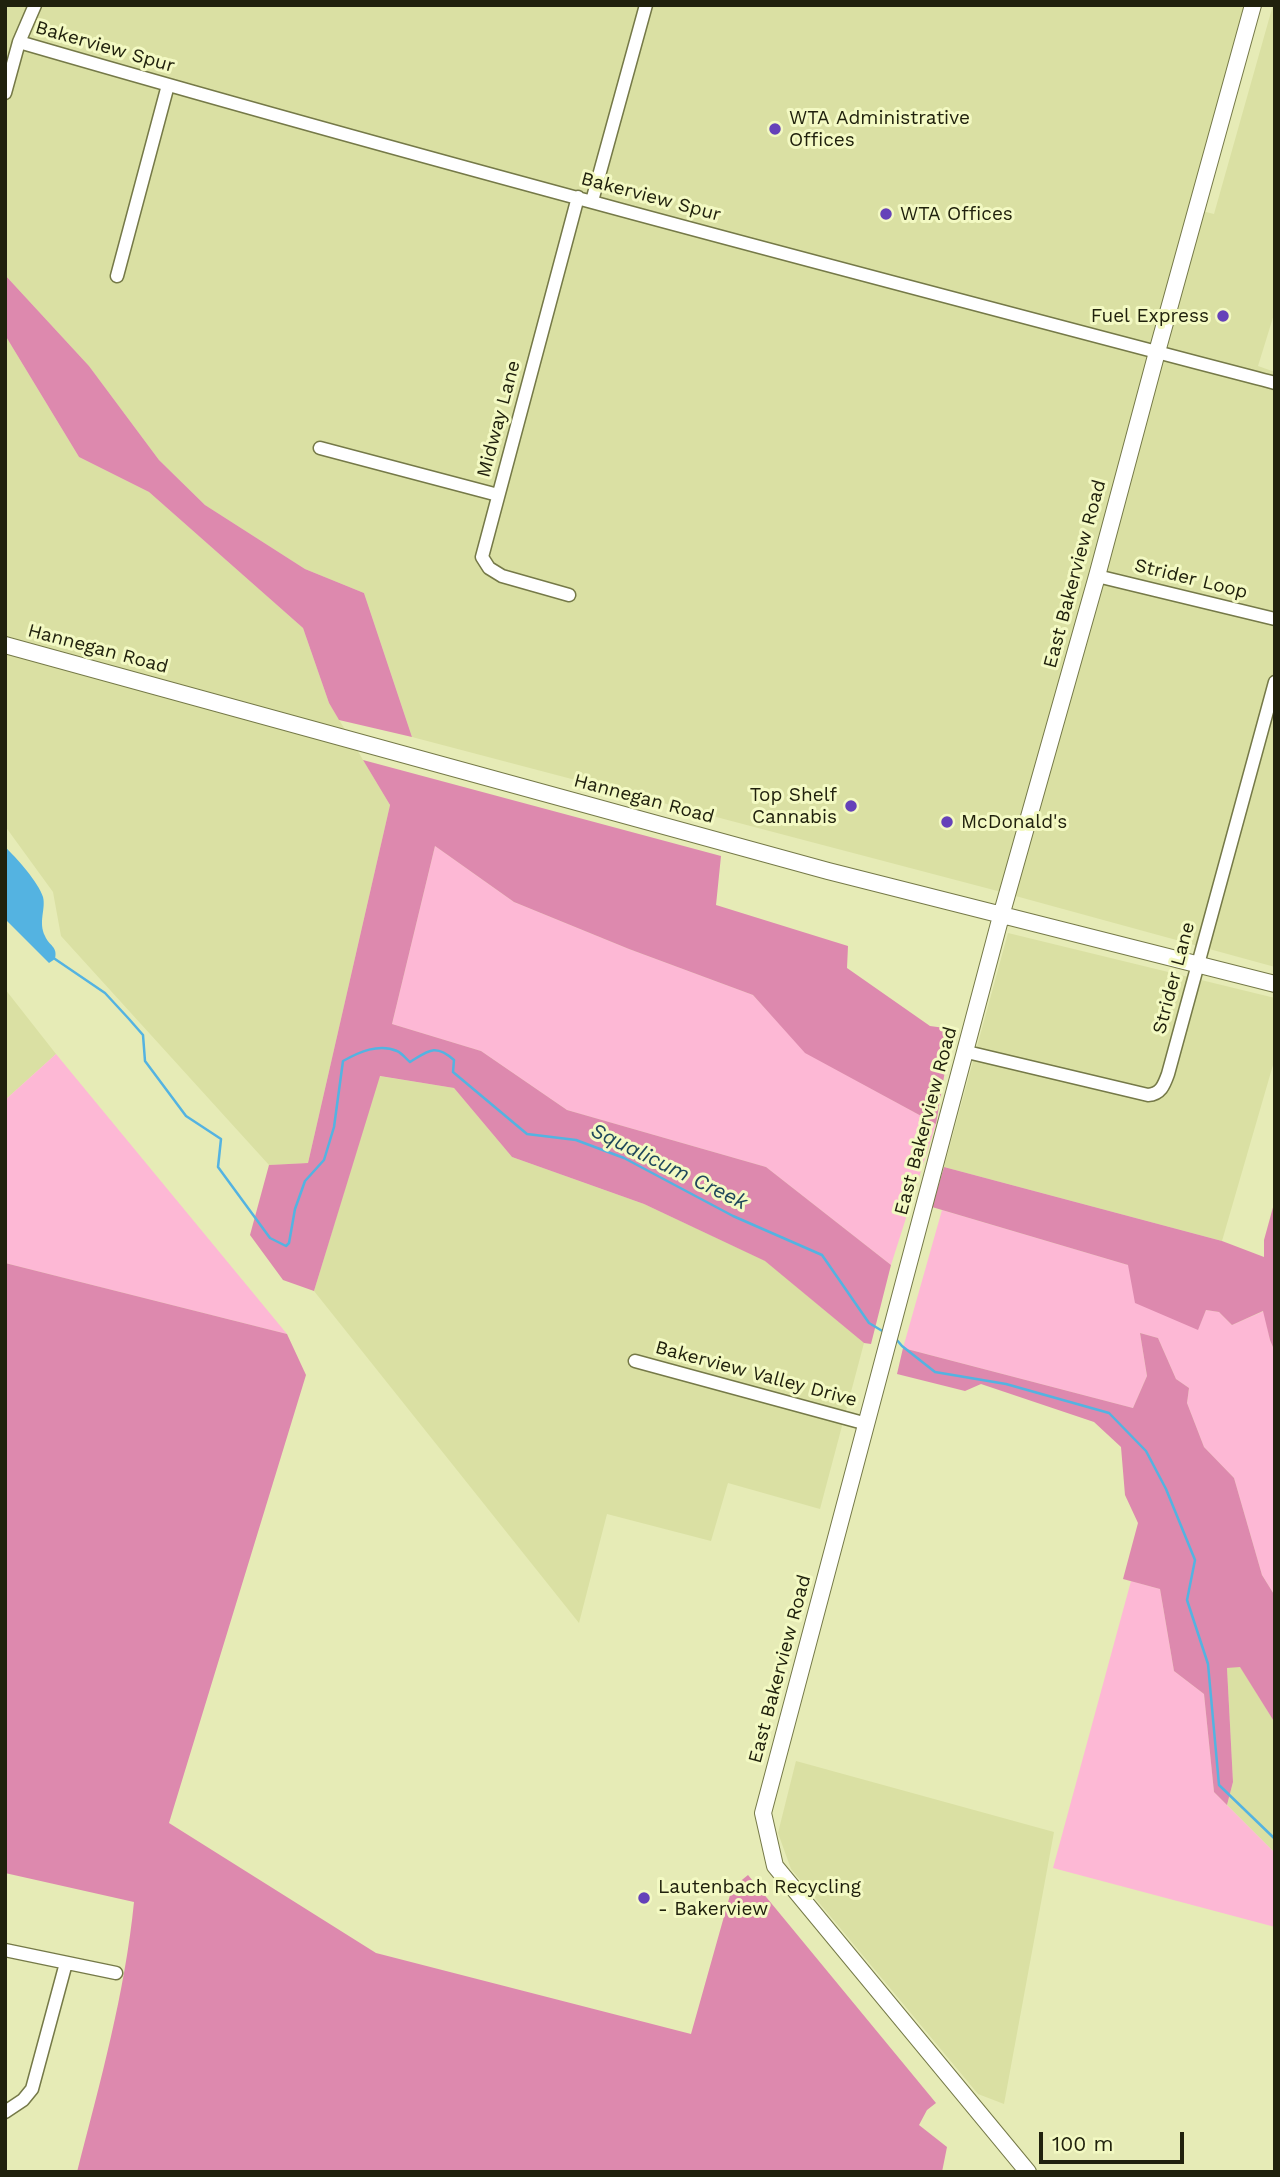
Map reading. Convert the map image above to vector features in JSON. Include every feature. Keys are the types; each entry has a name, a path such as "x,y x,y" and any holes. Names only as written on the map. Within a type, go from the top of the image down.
{"main road":[{"name":"East Bakerview Road","path":"1028,2172 775,1866 763,1813 1001,916 1253,5"},
{"name":"Hannegan Road","path":"5,645 828,872 1275,984"}],"street":[{"path":"5,93 19,42 36,5"},
{"path":"592,201 646,5"},
{"name":"Bakerview Spur","path":"19,42 592,201 1275,383"},
{"path":"117,276 168,85"},
{"name":"Midway Lane","path":"569,595 502,576 489,568 482,557 578,197"},
{"path":"320,448 498,495"},
{"name":"Strider Loop","path":"1097,576 1275,619"},
{"name":"Strider Lane","path":"967,1052 1148,1095 1154,1094 1164,1084 1275,682"},
{"name":"Bakerview Valley Drive","path":"635,1361 867,1424"},
{"path":"5,1950 116,1973"},
{"path":"5,2112 23,2100 32,2089 66,1963"}],"shaded area":[{"path":"5,5 1244,5 1190,208 1214,214 1275,5 1275,311 1258,366 1275,372 1275,967 412,737 364,593 305,569 205,505 159,460 89,366 5,275"},
{"path":"5,275 89,366 159,460 205,505 305,569 364,593 412,737 339,720 329,703 303,628 149,492 79,457 5,335"},
{"path":"5,335 79,457 149,492 303,628 329,703 390,805 308,1163 269,1165 61,936 53,892 5,826"},
{"path":"363,760 721,856 716,905 848,946 847,968 930,1026 952,1029 936,1124 805,1053 753,995 514,902 435,846 392,1024 481,1051 567,1110 766,1167 891,1265 871,1344 864,1343 765,1261 644,1204 512,1157 454,1088 380,1076 314,1291 283,1280 250,1235 269,1165 308,1163 390,805"},
{"path":"435,846 514,902 753,995 806,1053 936,1124 891,1265 766,1167 567,1110 481,1051 392,1024"},
{"path":"1008,933 1275,998 1275,1058 1222,1241 944,1167"},
{"path":"5,989 56,1054 5,1100"},
{"path":"56,1054 287,1334 5,1263 5,1100"},
{"path":"379,1076 454,1088 512,1157 644,1204 766,1261 864,1343 820,1509 728,1483 711,1541 607,1514 579,1623 314,1291"},
{"path":"944,1167 1222,1241 1264,1257 1264,1240 1275,1200 1275,1352 1263,1311 1232,1325 1219,1312 1206,1310 1198,1330 1135,1303 1128,1265 932,1207"},
{"path":"942,1210 1128,1265 1198,1329 1206,1310 1219,1312 1232,1325 1264,1311 1275,1352 1275,1596 1262,1575 1234,1478 1204,1447 1187,1403 1189,1388 1176,1379 1158,1338 1140,1333 1147,1376 1133,1408 903,1348"},
{"path":"5,1263 287,1334 306,1375 169,1823 376,1953 691,2034 732,1888 748,1875 936,2103 927,2110 919,2125 947,2147 942,2172 77,2172 118,2004 134,1902 5,1873"},
{"path":"1140,1333 1158,1338 1176,1379 1189,1388 1187,1403 1204,1447 1234,1478 1262,1575 1275,1596 1275,1723 1240,1667 1227,1668 1233,1782 1227,1805 1214,1792 1204,1694 1174,1671 1160,1589 1123,1579 1138,1523 1125,1495 1121,1447 1094,1422 981,1384 965,1391 897,1374 903,1348 1133,1408 1147,1376"},
{"path":"1131,1581 1160,1589 1174,1671 1204,1694 1214,1792 1275,1853 1275,1927 1053,1868"},
{"path":"1240,1666 1275,1723 1275,1853 1227,1805 1233,1782 1227,1668"},
{"path":"796,1761 1054,1832 1004,2104 978,2094 791,1869 778,1833"}],"water":[{"path":"5,847 41,891 44,906 43,931 56,955 49,963 5,919"}],"waterway":[{"name":"Squalicum Creek","path":"55,959 105,993 143,1035 145,1061 186,1116 221,1139 218,1167 270,1238 286,1246 305,1181 324,1160 334,1127 343,1061 376,1048 397,1051 410,1062 436,1050 454,1060 453,1072 527,1134 576,1140 624,1158 733,1216 822,1255 869,1323 884,1332"},
{"name":"Squalicum Creek","path":"896,1339 935,1372 1006,1384 1109,1413 1146,1451 1166,1489 1195,1560 1187,1600 1208,1664 1219,1785 1275,1839"}],"place":[{"name":"WTA Administrative Offices","path":"775,129"},
{"name":"WTA Offices","path":"886,214"},
{"name":"Fuel Express","path":"1223,316"},
{"name":"Top Shelf Cannabis","path":"851,806"},
{"name":"McDonald's","path":"947,822"},
{"name":"Lautenbach Recycling - Bakerview","path":"644,1898"}]}
